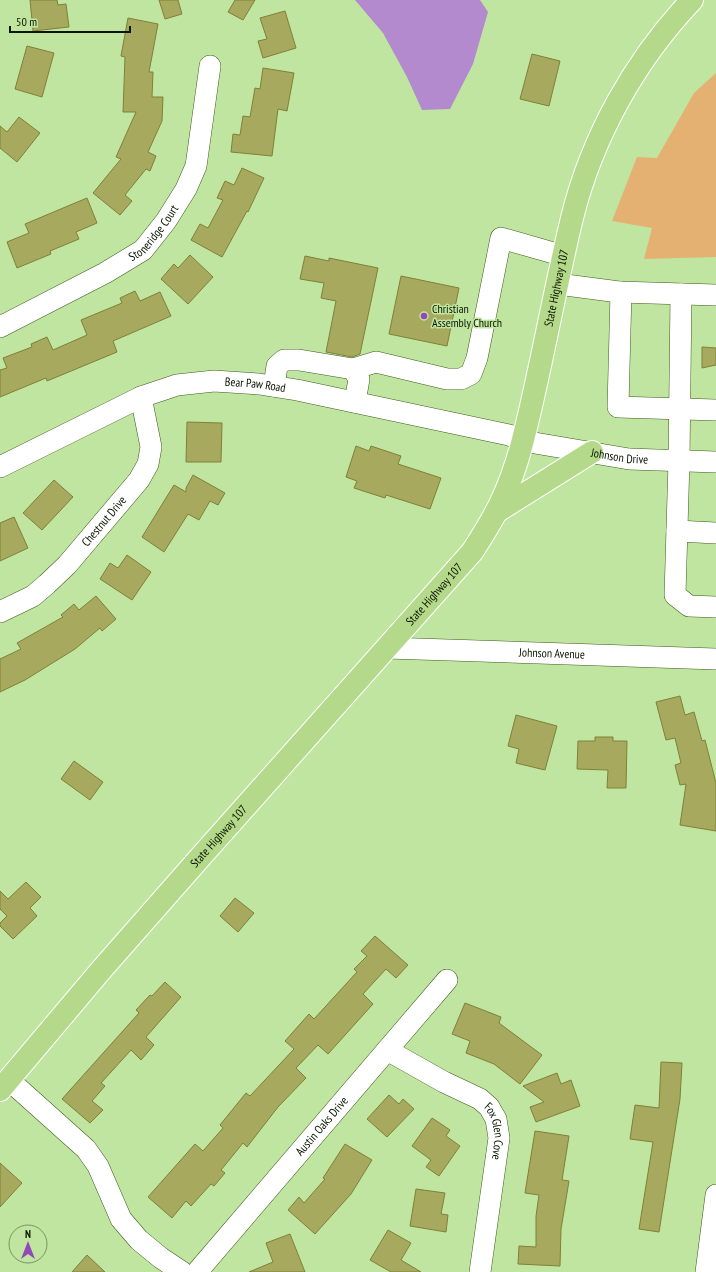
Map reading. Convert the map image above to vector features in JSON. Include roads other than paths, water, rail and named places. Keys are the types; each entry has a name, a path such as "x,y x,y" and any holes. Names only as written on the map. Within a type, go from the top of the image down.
{"main road":[{"name":"State Highway 107","path":"5,1085 143,922 472,552 496,512 516,464 523,441 572,217 590,162 607,124 646,56 692,0"},
{"path":"496,512 592,452"}],"street":[{"name":"Stoneridge Court","path":"0,326 105,273 143,250 166,221 186,188 196,166 210,66"},
{"path":"274,386 277,366 284,360 299,360 353,369 376,362 447,379 461,379 471,374 477,358 501,238 564,256"},
{"path":"558,284 621,292 716,295"},
{"path":"621,292 618,408 716,410"},
{"path":"681,294 679,461 675,595 689,606 716,607"},
{"path":"353,369 359,379 355,402"},
{"name":"Bear Paw Road","path":"0,467 142,397 165,389 196,382 214,381 274,386 509,435 523,441"},
{"name":"Chestnut Drive","path":"0,612 33,596 68,565 139,480 148,464 151,447 142,397"},
{"name":"Johnson Drive","path":"523,441 629,459 716,462"},
{"path":"677,531 716,533"},
{"name":"Johnson Avenue","path":"387,648 713,664"},
{"name":"Austin Oaks Drive","path":"198,1272 447,980"},
{"name":"Fox Glen Cove","path":"387,1050 444,1082 480,1099 489,1107 496,1119 499,1138 480,1272"},
{"path":"5,1085 86,1149 98,1166 121,1219 150,1249 182,1272"},
{"path":"706,1272 716,1195"}],"place":[{"name":"Christian Assembly Church","path":"424,316"}]}
